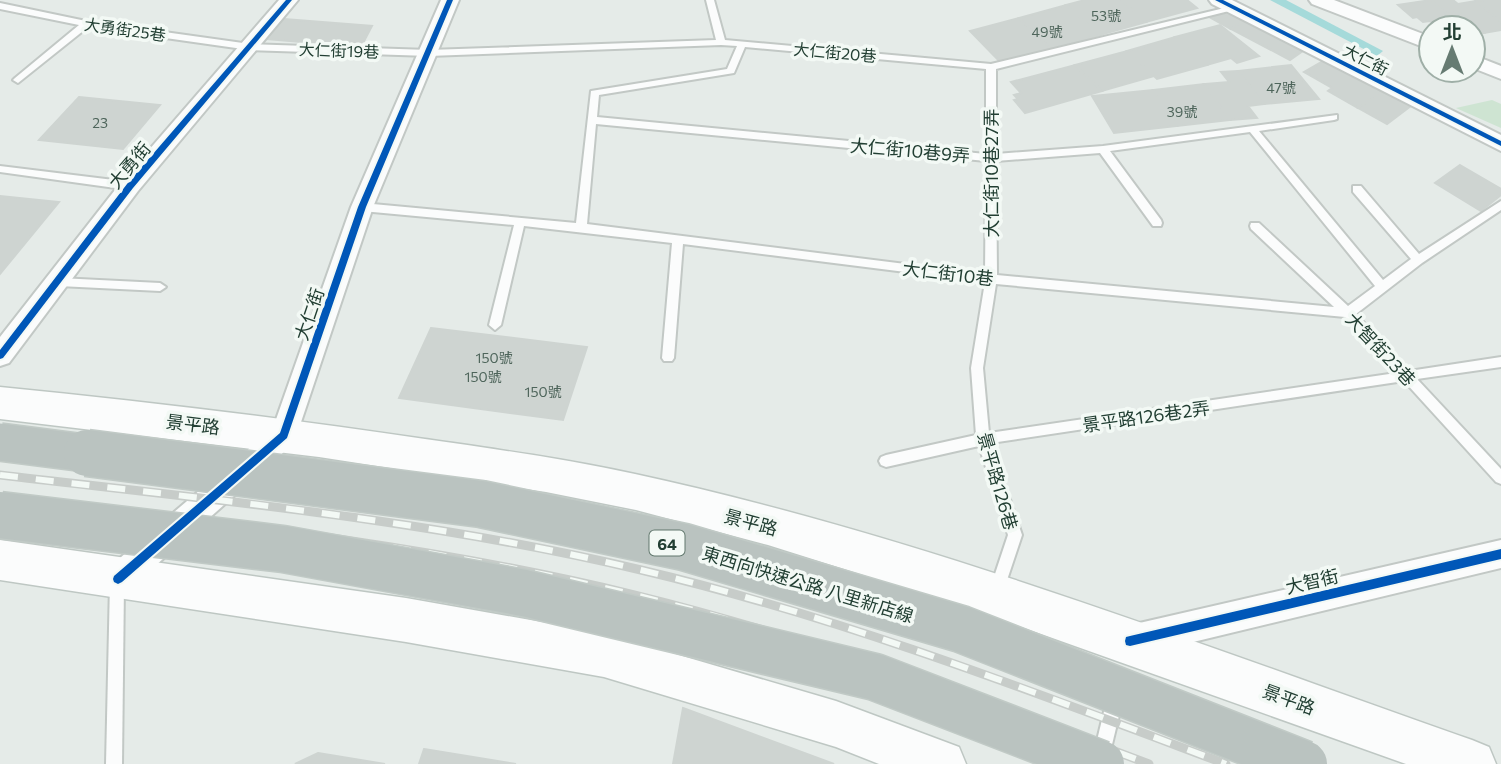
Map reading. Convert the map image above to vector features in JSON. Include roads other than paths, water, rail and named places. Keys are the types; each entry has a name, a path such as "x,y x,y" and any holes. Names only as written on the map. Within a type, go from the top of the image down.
{"highway":[{"name":"東西向快速公路 八里新店線","path":"0,442 481,504 684,547 961,629 1304,764"},
{"path":"0,515 283,549 524,593 875,677 1100,764"}],"main road":[{"name":"景平路","path":"0,403 284,435 492,466 662,498 788,532 995,597 1126,658 1472,764"},
{"path":"0,561 406,620 604,655 836,724 942,764"}],"street":[{"name":"大勇街","path":"0,356 130,186 289,0"},
{"name":"大仁街","path":"284,435 362,208 450,0"},
{"path":"1325,1 1417,38"},
{"name":"大仁街","path":"1226,4 1501,144"},
{"path":"118,579 284,435"},
{"name":"大智街","path":"1126,658 1501,554"}],"lane":[{"path":"710,0 721,42"},
{"name":"大仁街20巷","path":"429,53 721,42 991,67 1226,4"},
{"name":"大勇街25巷","path":"0,6 86,24 250,47"},
{"path":"18,80 86,24"},
{"path":"581,227 594,93 731,71 742,44"},
{"name":"大仁街19巷","path":"250,47 429,53"},
{"name":"大仁街10巷27弄","path":"991,67 991,279"},
{"name":"大仁街10巷9弄","path":"592,120 992,158 1103,149 1334,117"},
{"path":"1252,128 1382,287"},
{"path":"1103,149 1157,223"},
{"path":"0,169 130,186"},
{"path":"1357,188 1418,260"},
{"path":"1348,313 1418,260 1501,205"},
{"name":"大仁街10巷","path":"362,208 581,227 991,279 1348,313"},
{"path":"495,324 520,222"},
{"name":"大智街23巷","path":"1255,226 1348,313 1501,478"},
{"path":"668,358 678,239"},
{"name":"景平路126巷","path":"991,279 977,368 983,439 1015,535 995,597"},
{"path":"59,282 160,288"},
{"name":"景平路126巷2弄","path":"886,461 983,439 1408,378 1501,362"},
{"path":"114,764 118,579"},
{"path":"1100,764 1126,658"}],"water":[{"path":"1270,0 1286,0 1383,51 1377,56"}],"railway":[{"path":"0,475 403,525 641,570 716,589 863,633 1009,683 1226,764"},
{"path":"0,497 398,548 556,577 635,595 830,650 1149,764"}]}
